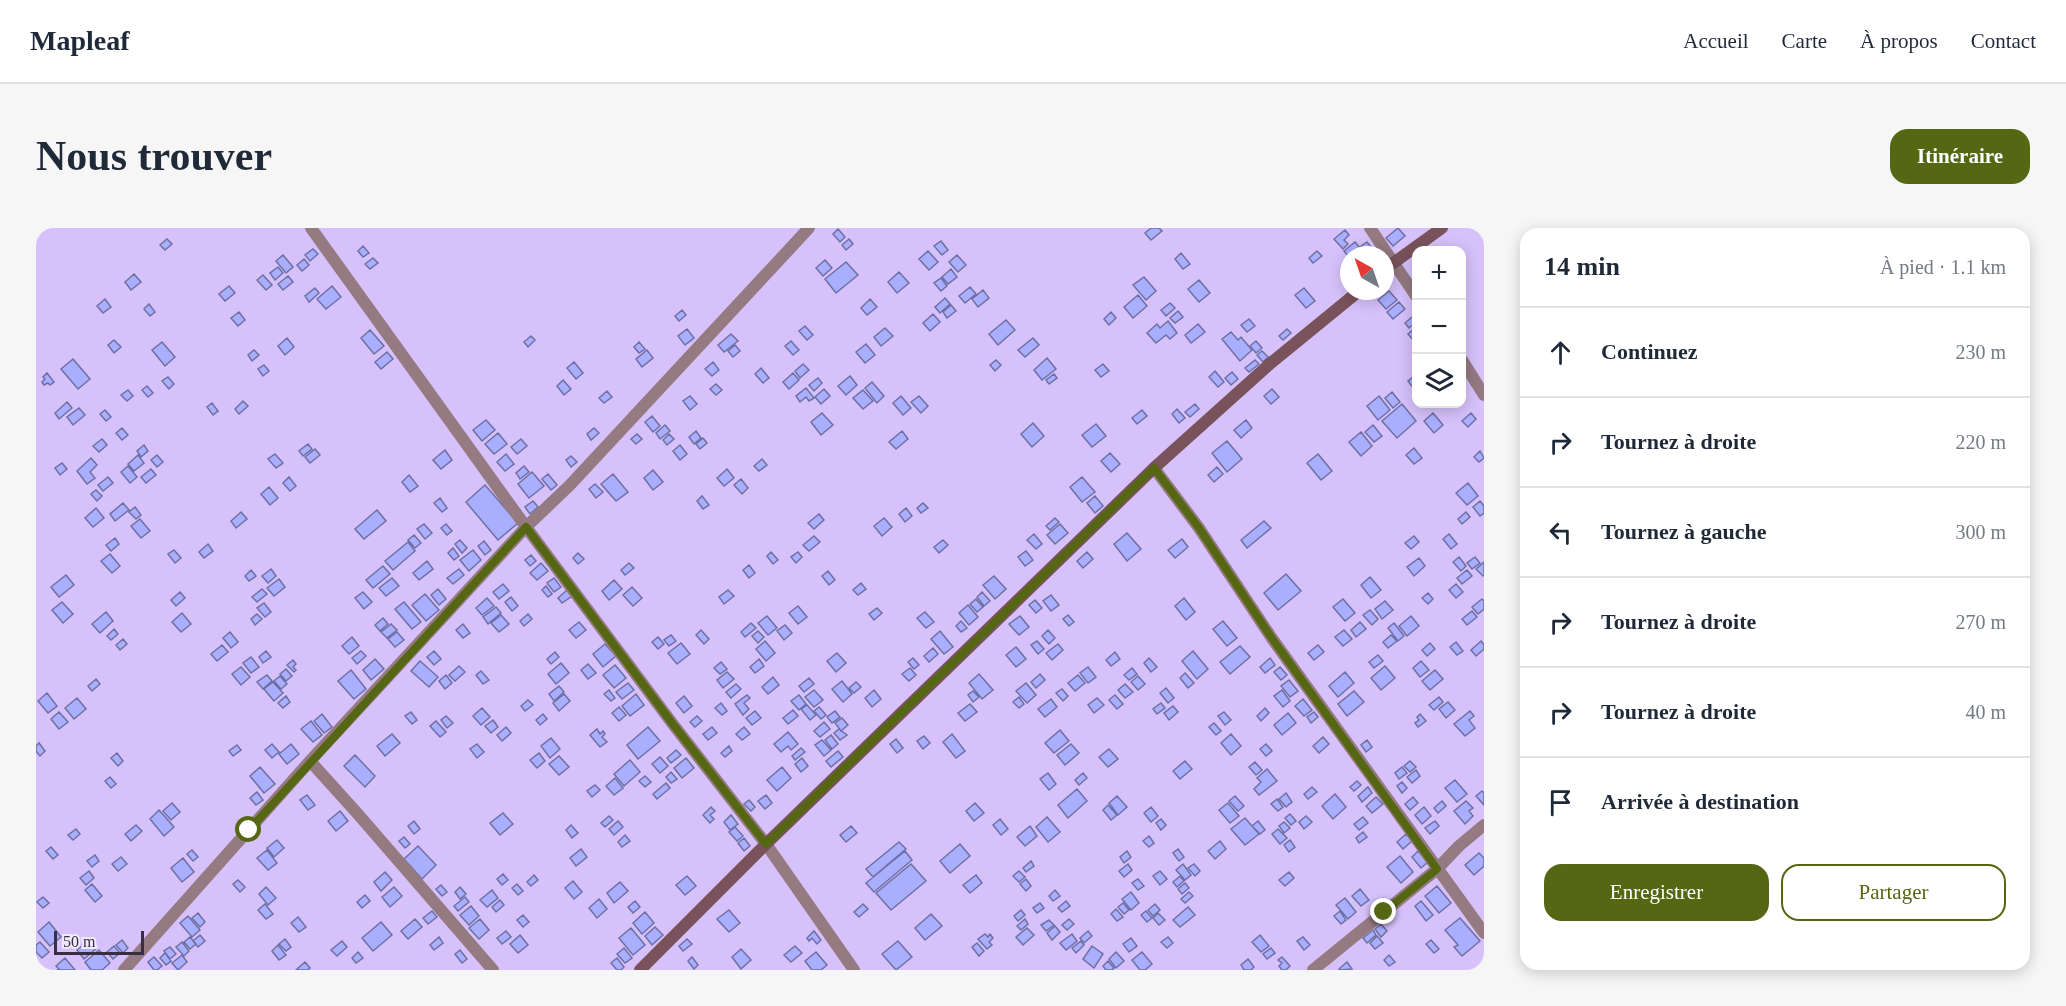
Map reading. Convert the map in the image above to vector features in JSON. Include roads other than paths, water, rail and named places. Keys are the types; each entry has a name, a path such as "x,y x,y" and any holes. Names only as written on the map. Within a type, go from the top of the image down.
{"street":[{"path":"312,228 526,527 666,716 766,844 854,970"},
{"path":"124,970 310,761 526,527 578,476 809,228"},
{"path":"1370,228 1379,246"},
{"path":"1394,262 1442,228"},
{"path":"1394,272 1412,292"},
{"path":"640,970 766,844 1154,468 1272,362 1348,300"},
{"path":"1466,368 1484,395"},
{"path":"1154,468 1199,528 1271,637 1484,933"},
{"path":"310,761 493,970"},
{"path":"1313,970 1437,869 1484,825"}]}
